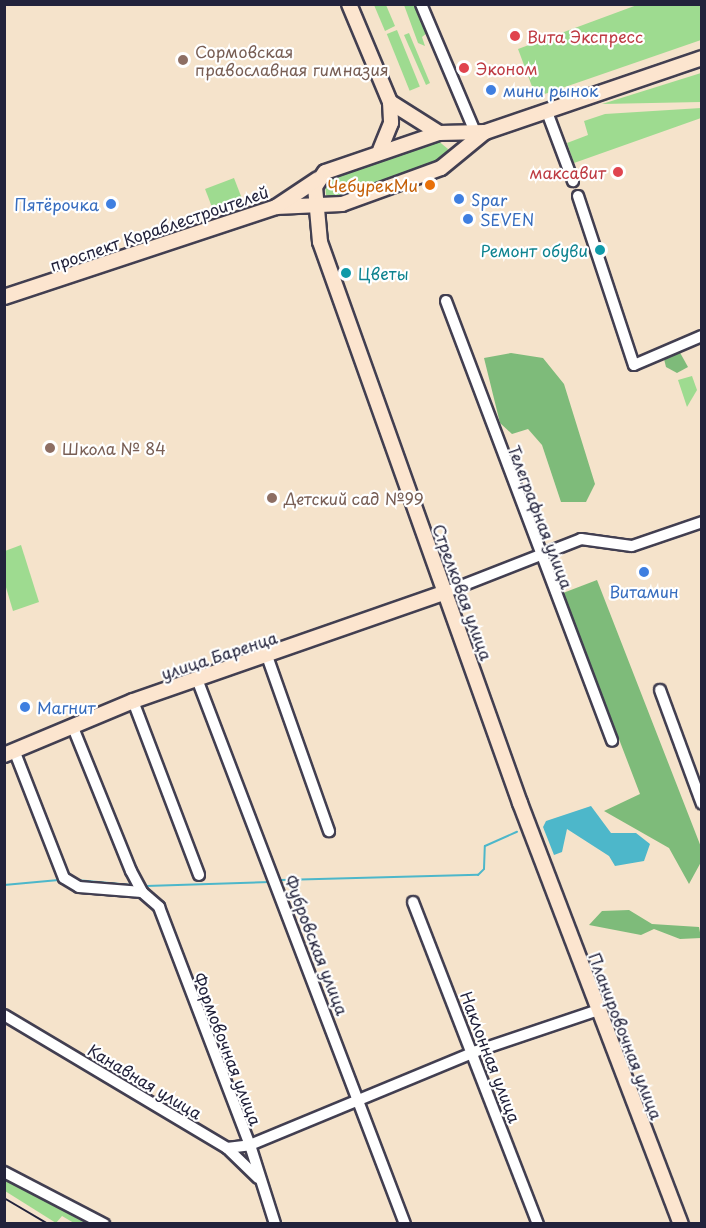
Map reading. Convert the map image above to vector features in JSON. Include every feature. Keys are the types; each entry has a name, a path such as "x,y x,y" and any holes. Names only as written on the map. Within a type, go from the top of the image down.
{"main road":[{"path":"349,4 390,102 391,123 380,150"},
{"path":"276,207 342,204 451,160 480,132 547,112 702,58"},
{"path":"390,102 442,133 454,144 451,160"},
{"name":"проспект Кораблестроителей","path":"4,297 276,207 340,164 380,150 442,133 480,132"},
{"name":"Стрелковая улица","path":"318,179 315,205 319,234 541,860"},
{"path":"319,234 342,204"},
{"name":"улица Баренца","path":"9,753 133,701 446,592"},
{"name":"Планировочная улица","path":"541,860 681,1224"}],"street":[{"path":"421,4 480,132"},
{"path":"547,112 573,181"},
{"path":"578,196 634,365 702,336"},
{"name":"Телеграфная улица","path":"446,301 539,555 612,741"},
{"path":"446,592 581,539 641,544 702,522"},
{"path":"267,656 329,831"},
{"name":"Фубровская улица","path":"197,679 405,1224"},
{"path":"660,690 702,804"},
{"path":"133,701 199,875"},
{"name":"Формовочная улица","path":"72,725 141,892 159,907 250,1145 275,1224"},
{"path":"9,753 64,878 79,887 141,892"},
{"name":"Наклонная улица","path":"413,902 474,1052 538,1224"},
{"path":"227,1148 250,1145 474,1052 598,1010"},
{"name":"Канавная улица","path":"4,1015 227,1148 262,1182"},
{"path":"4,1172 104,1224"}],"green space":[{"path":"374,5 386,5 395,26 385,31"},
{"path":"404,5 415,5 427,33 422,37 425,46 418,43"},
{"path":"637,5 701,5 701,40 536,97 518,49"},
{"path":"397,30 420,87 410,91 387,34"},
{"path":"409,33 430,83 426,85 404,35"},
{"path":"701,73 701,102 602,104"},
{"path":"701,108 701,118 574,163 567,143 588,135 584,121 605,114"},
{"path":"436,139 448,149 444,161 342,200 326,195 325,183 332,176"},
{"path":"234,178 243,201 214,212 205,189"},
{"path":"678,349 688,367 677,373 666,367 662,351"},
{"path":"511,353 543,358 564,384 595,484 586,502 561,502 542,445 528,429 512,434 500,423 484,358"},
{"path":"692,376 697,390 687,407 678,380"},
{"path":"21,545 39,602 13,611 5,584 5,551"},
{"path":"597,580 701,847 701,862 689,884 669,848 604,811 640,794 563,593"},
{"path":"629,910 652,924 699,927 701,938 680,939 654,929 641,935 589,925 602,911"},
{"path":"4,1176 97,1223 74,1223 62,1216 56,1223 5,1191"}],"water":[{"path":"591,806 611,833 636,833 650,844 644,861 615,866 609,856 567,829 562,852 554,855 543,827 546,821"}],"waterway":[{"path":"281,880 478,875 484,869 485,846 517,832"},
{"path":"4,885 59,880"},
{"path":"76,880 132,885"},
{"path":"146,886 270,882"}],"railway":[{"path":"4,1198 48,1224"}],"place":[{"name":"Вита Экспресс","path":"515,36"},
{"name":"Сормовская православная гимназия","path":"183,60"},
{"name":"Эконом","path":"464,68"},
{"name":"мини рынок","path":"491,90"},
{"name":"максавит","path":"618,172"},
{"name":"ЧебурекМи","path":"430,185"},
{"name":"Spar","path":"459,199"},
{"name":"Пятёрочка","path":"111,204"},
{"name":"SEVEN","path":"468,219"},
{"name":"Ремонт обуви","path":"600,250"},
{"name":"Цветы","path":"346,273"},
{"name":"Школа № 84","path":"50,448"},
{"name":"Детский сад №99","path":"272,498"},
{"name":"Витамин","path":"644,572"},
{"name":"Магнит","path":"25,707"}]}
